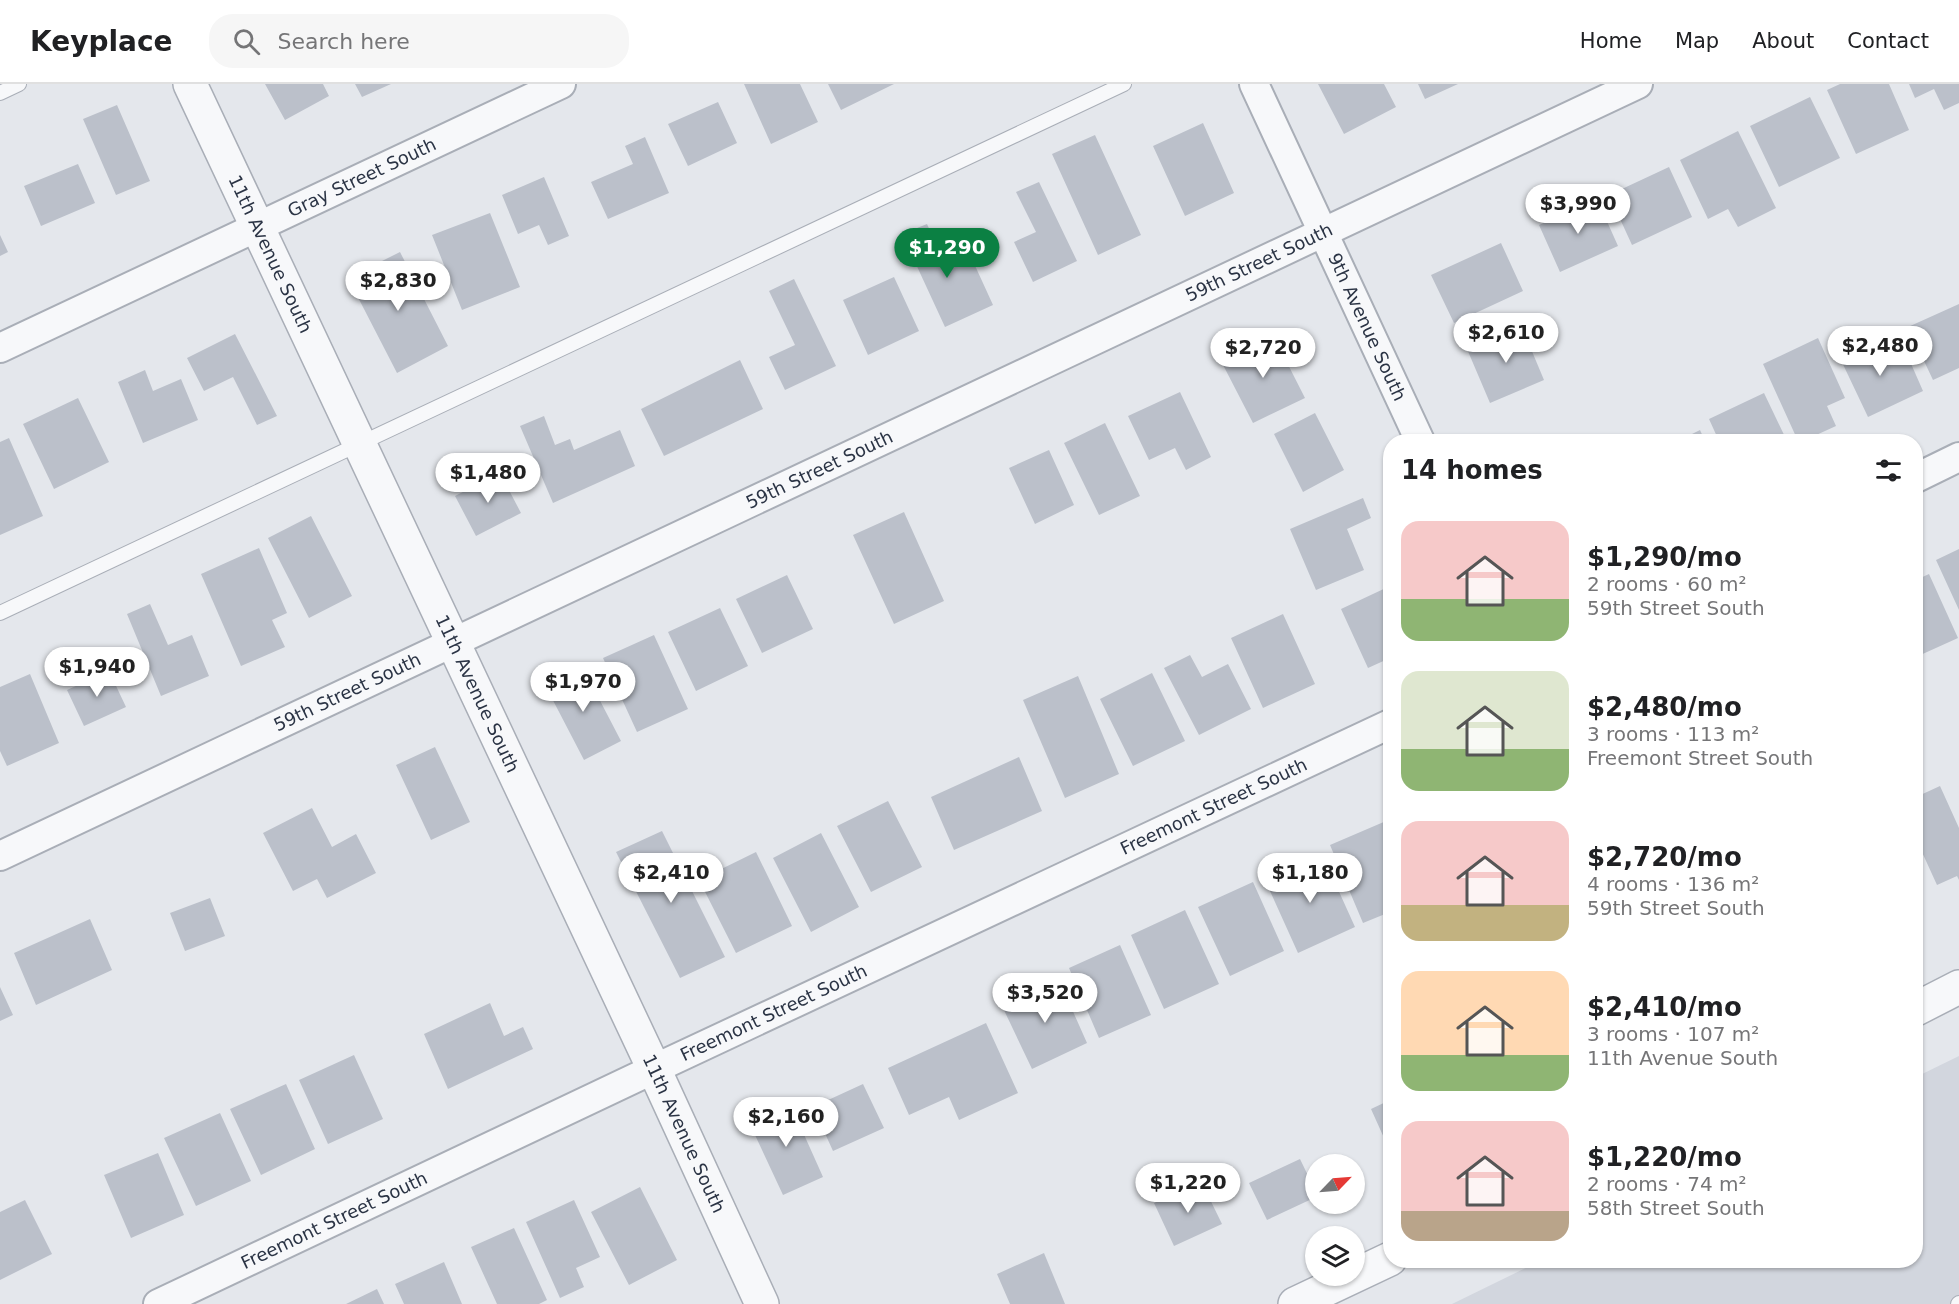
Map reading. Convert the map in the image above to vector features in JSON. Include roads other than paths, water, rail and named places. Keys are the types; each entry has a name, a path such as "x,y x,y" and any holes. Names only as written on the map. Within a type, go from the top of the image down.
{"street":[{"name":"11th Avenue South","path":"190,84 654,1069 762,1304"},
{"name":"Gray Street South","path":"0,348 561,84"},
{"name":"9th Avenue South","path":"1254,84 1417,434"},
{"name":"59th Street South","path":"0,856 1638,84"},
{"path":"1923,475 1959,457"},
{"name":"Freemont Street South","path":"158,1304 1383,727"},
{"path":"1923,1005 1959,987"},
{"path":"1307,1301 1383,1263"}],"lane":[{"path":"0,93 19,84"},
{"path":"0,613 1124,84"}]}
